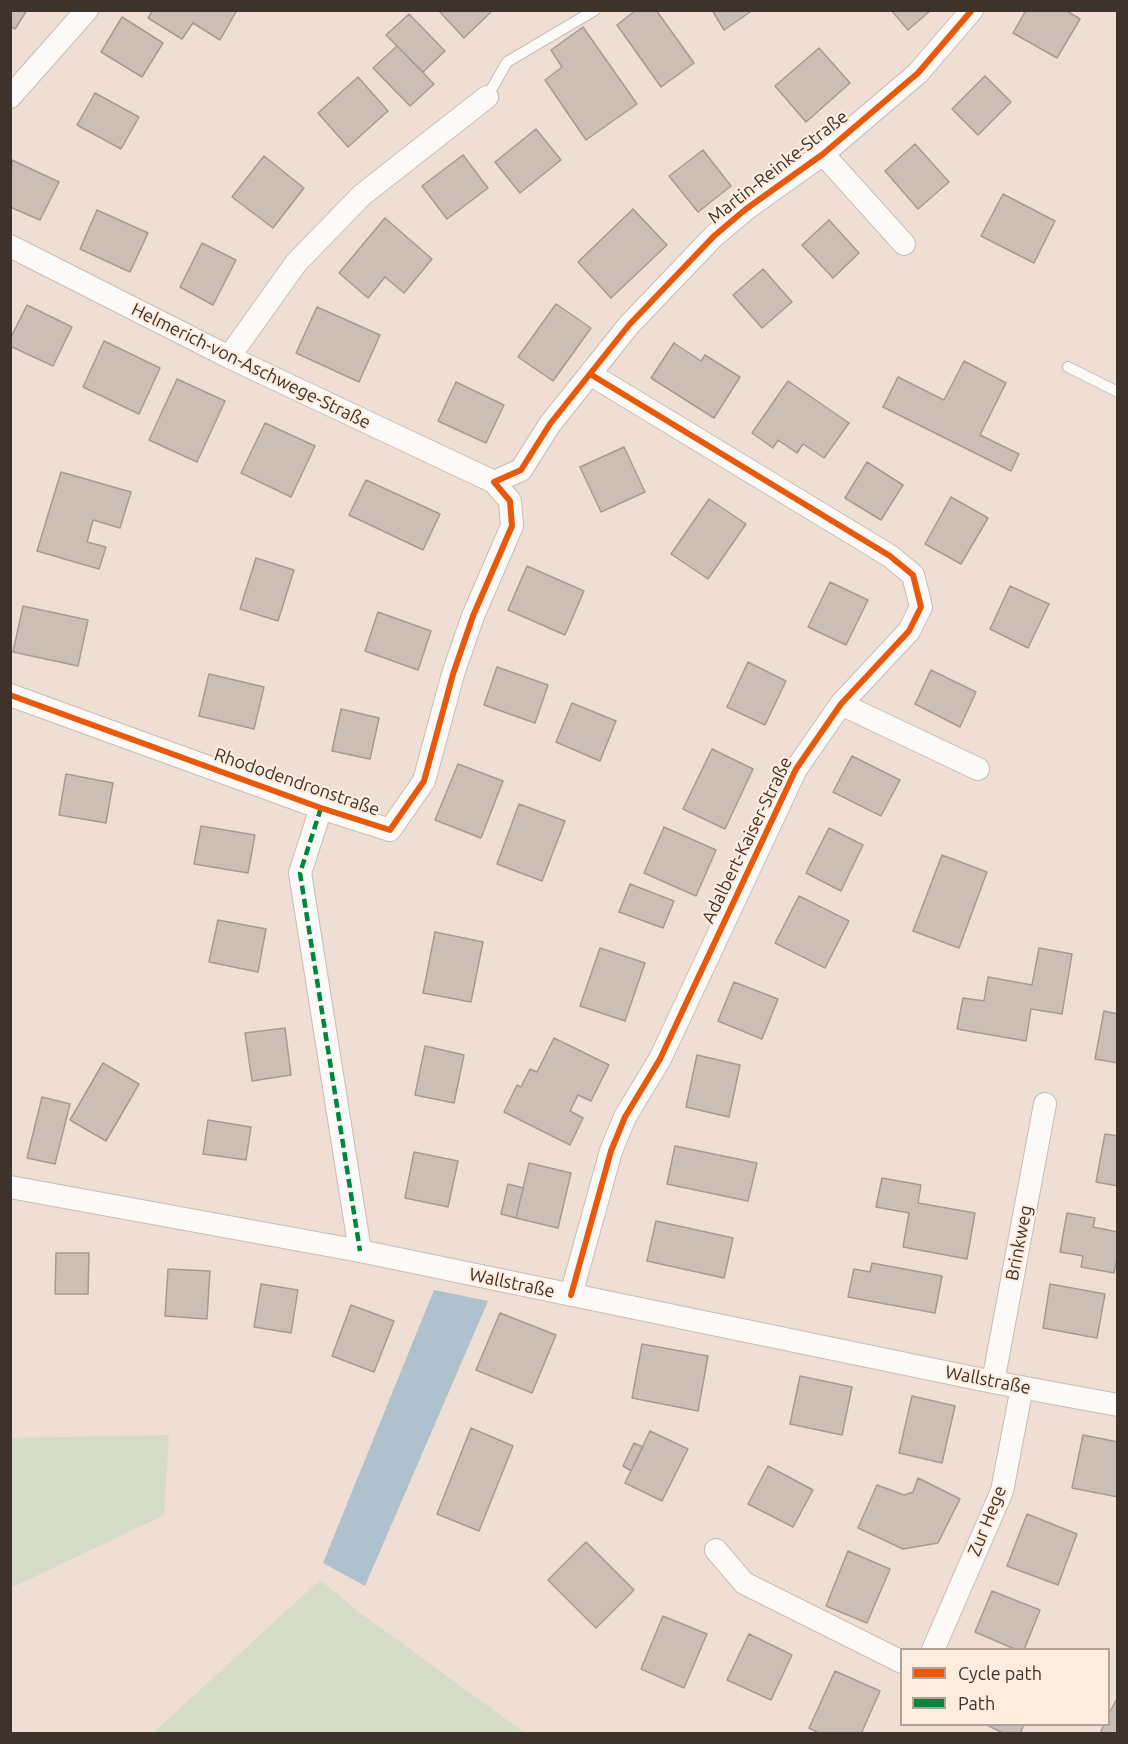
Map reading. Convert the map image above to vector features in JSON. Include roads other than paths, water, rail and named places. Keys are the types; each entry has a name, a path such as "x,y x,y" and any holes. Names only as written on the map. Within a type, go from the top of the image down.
{"street":[{"path":"10,97 87,10"},
{"name":"Martin-Reinke-Straße","path":"494,482 521,470 550,424 629,325 714,236 746,209 823,154 918,73 972,10"},
{"path":"229,357 297,263 362,195 487,97"},
{"name":"Martin-Reinke-Straße","path":"823,154 904,244"},
{"name":"Helmerich-von-Aschwege-Straße","path":"10,246 229,357 494,482"},
{"name":"Adalbert-Kaiser-Straße","path":"571,1295 611,1151 626,1117 660,1059 796,769 841,704 909,631 921,607 913,575 890,556 590,374"},
{"name":"Rhododendronstraße","path":"10,695 321,808 390,830 424,781 453,674 473,616 512,526 510,501 494,482"},
{"path":"841,704 978,769"},
{"name":"Rhododendronstraße","path":"321,808 300,873 360,1251"},
{"name":"Brinkweg","path":"993,1382 1045,1104"},
{"name":"Wallstraße","path":"10,1187 360,1251 993,1382 1118,1405"},
{"name":"Zur Hege","path":"934,1648 1002,1491 1022,1387"},
{"path":"716,1550 744,1583 900,1661"}],"lane":[{"path":"487,97 507,62 595,10"},
{"path":"1068,368 1118,392"}],"water":[{"path":"434,1290 488,1301 365,1586 323,1563"}]}
